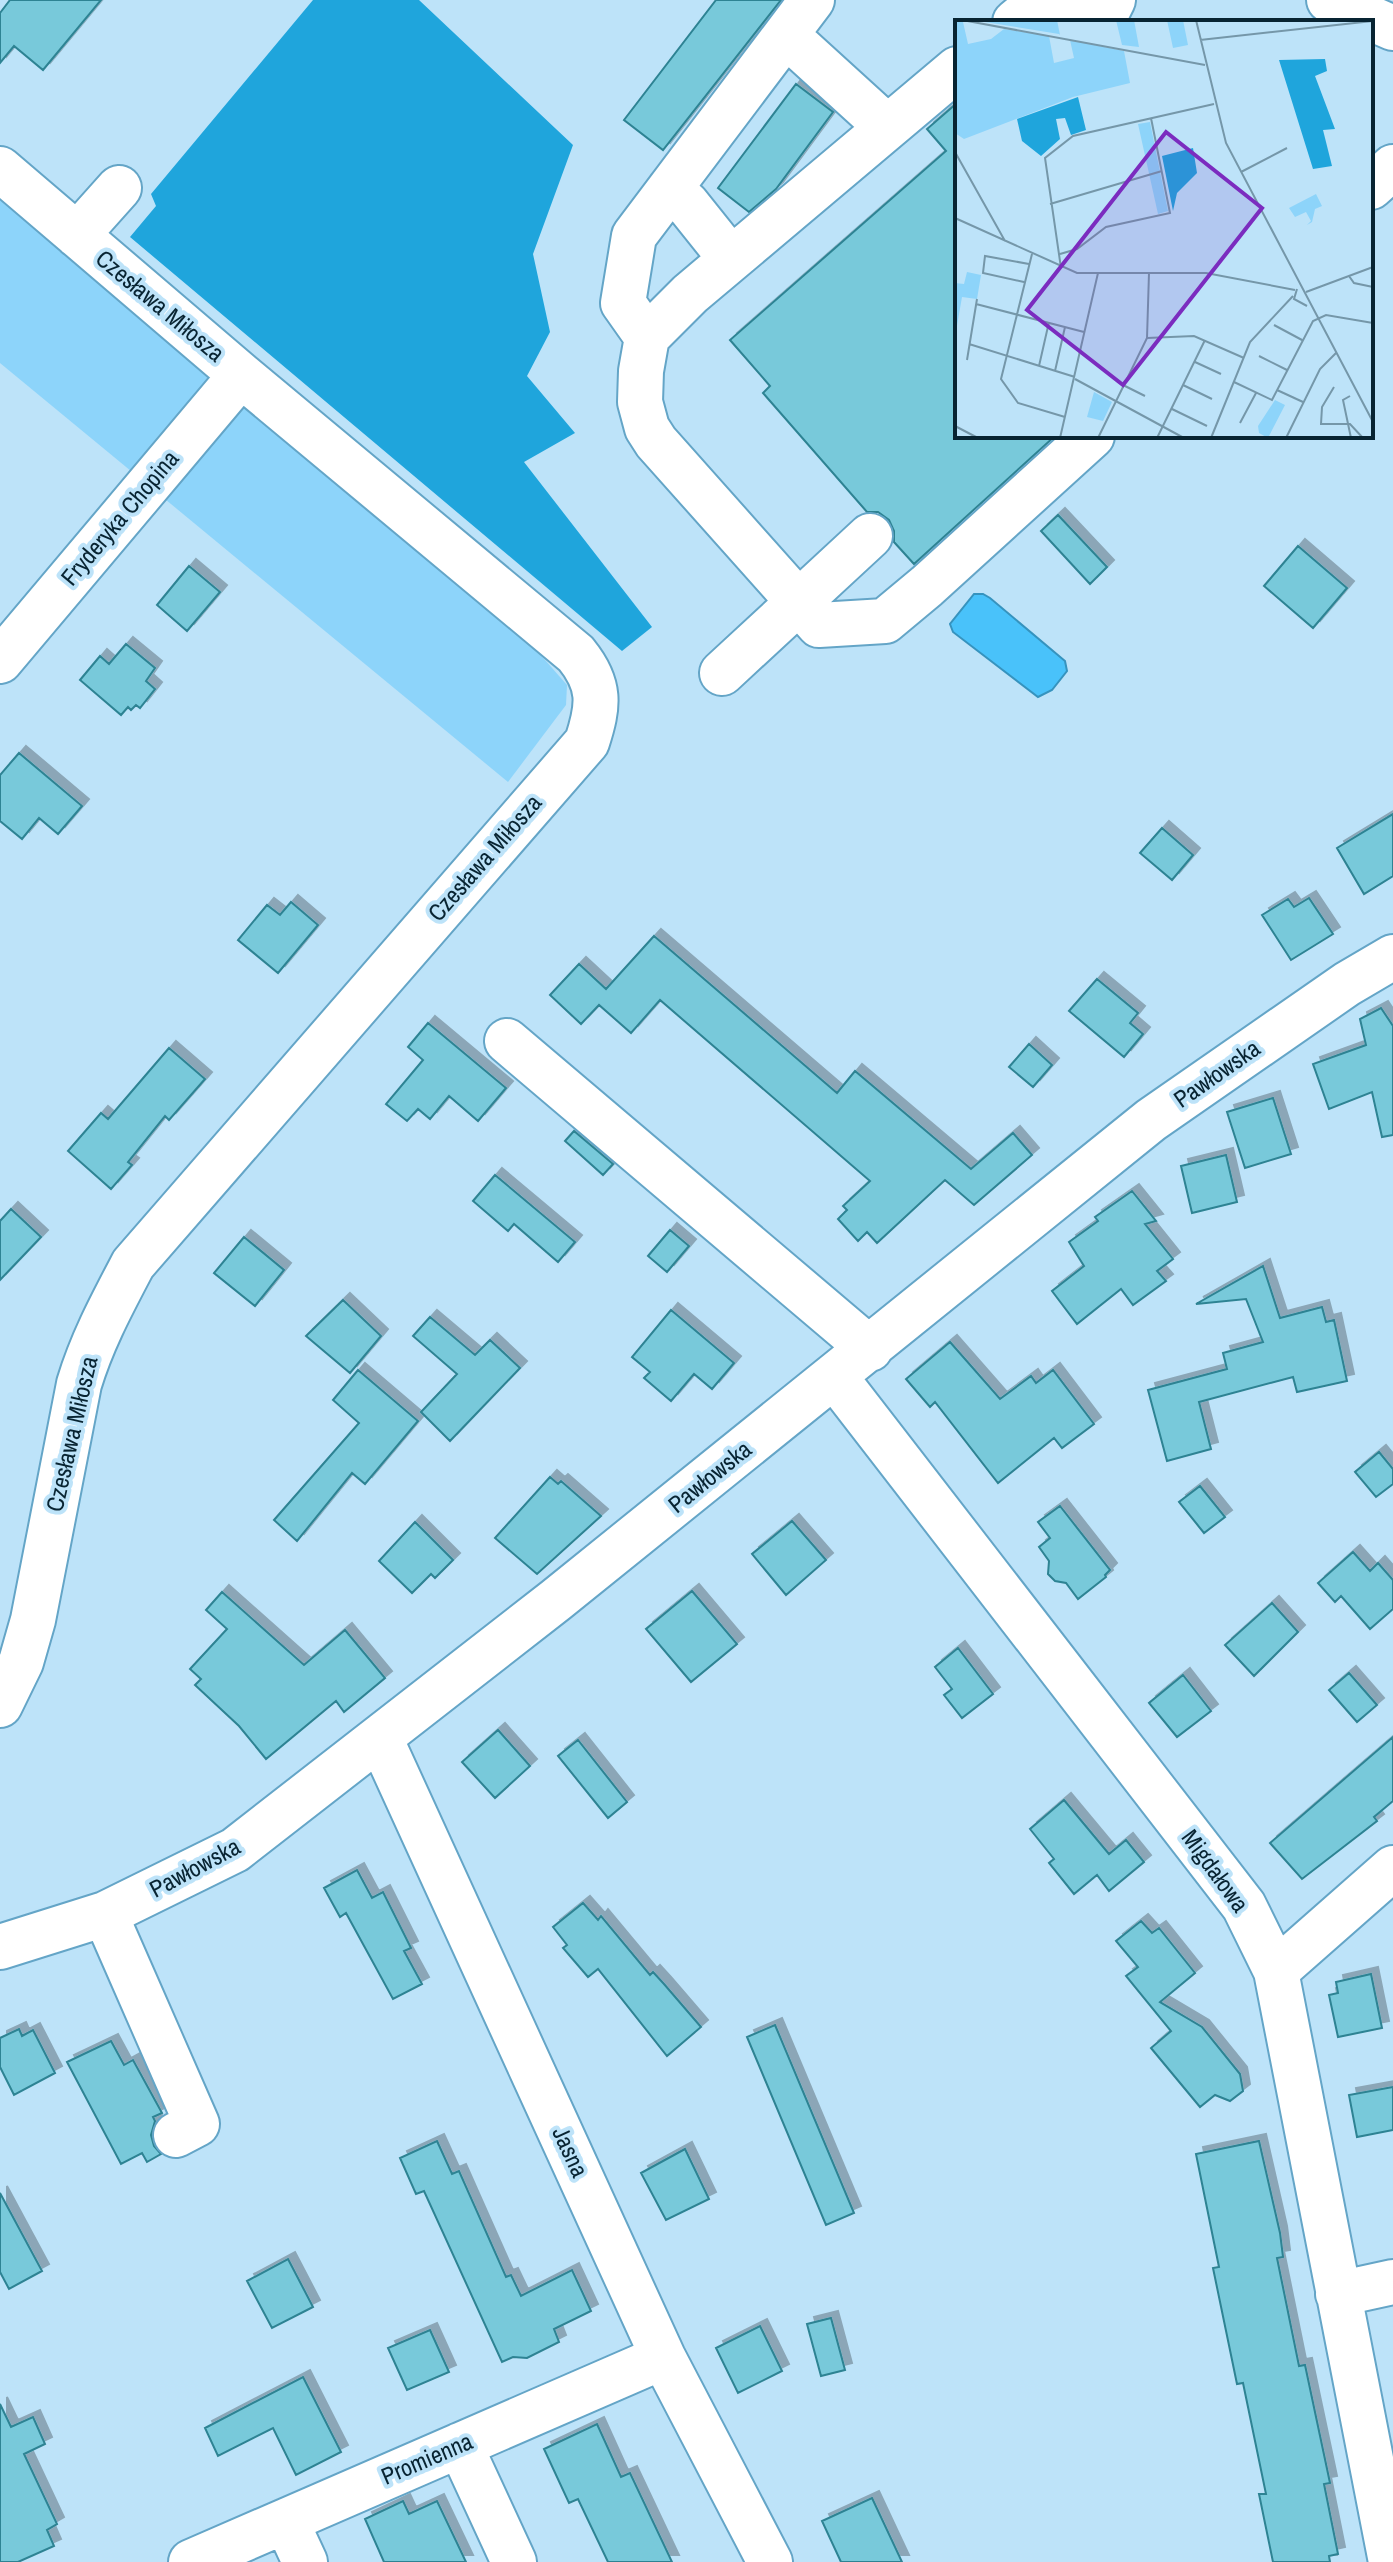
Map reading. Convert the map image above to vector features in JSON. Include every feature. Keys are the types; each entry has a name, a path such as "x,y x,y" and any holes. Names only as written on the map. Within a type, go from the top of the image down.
{"street":[{"path":"647,337 623,303 634,236 812,0"},
{"path":"1017,20 1042,0"},
{"path":"1057,0 1077,20"},
{"path":"1103,20 1113,0"},
{"path":"786,35 887,127"},
{"path":"955,71 690,294 647,337 640,402 651,435 819,625 885,621 1090,438"},
{"path":"1373,185 1393,167"},
{"name":"Czesława Miłosza","path":"0,169 576,654 589,670 597,690 593,724 587,742 133,1264 90,1348 79,1384 33,1620 21,1662 0,1705"},
{"path":"77,235 119,188"},
{"path":"670,188 687,204 731,259"},
{"name":"Fryderyka Chopina","path":"0,661 241,375"},
{"path":"722,673 870,536"},
{"name":"Pawłowska","path":"5,1935 105,1914 235,1850 835,1377 1151,1120 1347,984 1393,957"},
{"path":"507,1041 870,1349"},
{"name":"Migdałowa","path":"835,1377 1244,1906 1276,1971 1392,2561"},
{"name":"Jasna","path":"380,1738 663,2357 770,2562"},
{"path":"1276,1971 1393,1868"},
{"path":"105,1914 197,2124 176,2135"},
{"path":"1338,2294 1393,2282"},
{"name":"Promienna","path":"191,2562 663,2357"},
{"path":"460,2445 514,2562"},
{"path":"286,2521 305,2562"}],"shaded area":[{"path":"313,0 419,0 573,145 533,254 550,332 527,376 575,433 524,462 652,627 622,651 130,237 156,206 151,194"},
{"path":"0,199 538,652 567,685 566,705 508,782 0,363"},
{"path":"974,594 990,598 1065,661 1067,671 1052,690 1038,697 953,632 950,624"}],"building":[{"path":"10,0 101,0 43,70 14,46 0,63 0,13"},
{"path":"716,0 781,0 663,150 624,120"},
{"path":"796,84 833,112 776,189 749,212 718,188"},
{"path":"955,105 955,438 1053,438 914,564 894,542 894,531 889,520 878,512 867,512 763,393 770,386 730,340 946,151 927,129"},
{"path":"1058,515 1107,567 1090,584 1041,531"},
{"path":"1298,546 1347,588 1313,628 1264,586"},
{"path":"189,566 220,592 187,631 157,605"},
{"path":"126,644 155,668 146,681 155,689 140,708 136,705 131,710 128,707 121,715 80,680 100,656 109,664"},
{"path":"19,753 82,806 58,834 39,818 22,839 0,821 0,775"},
{"path":"1393,814 1393,876 1364,894 1337,848"},
{"path":"1162,828 1193,855 1172,880 1140,853"},
{"path":"1309,898 1333,934 1291,960 1262,915 1288,899 1294,907"},
{"path":"291,902 318,925 278,973 238,940 267,905 280,915"},
{"path":"654,936 837,1093 855,1071 971,1169 1013,1133 1032,1155 974,1205 945,1180 877,1243 867,1232 858,1241 838,1219 847,1210 843,1206 870,1181 660,1000 631,1033 599,1005 581,1024 550,995 579,964 606,989"},
{"path":"1097,979 1138,1013 1130,1023 1143,1034 1124,1057 1069,1011"},
{"path":"1381,1008 1393,1026 1393,1135 1382,1137 1372,1092 1329,1109 1313,1064 1366,1045 1360,1019"},
{"path":"428,1023 506,1088 478,1121 449,1096 430,1119 418,1109 407,1121 386,1104 423,1060 408,1047"},
{"path":"1029,1044 1052,1065 1033,1087 1009,1067"},
{"path":"169,1048 205,1079 169,1120 165,1116 128,1162 132,1165 111,1189 68,1151 101,1113 108,1119"},
{"path":"1273,1098 1291,1154 1245,1168 1227,1112"},
{"path":"574,1131 613,1164 603,1175 565,1141"},
{"path":"1226,1155 1237,1202 1192,1213 1181,1166"},
{"path":"495,1175 575,1242 558,1262 514,1224 508,1231 473,1201"},
{"path":"1132,1191 1156,1221 1145,1224 1173,1259 1157,1271 1166,1281 1133,1305 1121,1289 1077,1324 1052,1291 1084,1266 1069,1242 1098,1221 1095,1217"},
{"path":"11,1209 41,1237 0,1280 0,1221"},
{"path":"670,1230 689,1246 667,1272 648,1256"},
{"path":"244,1237 284,1270 255,1306 214,1273"},
{"path":"1263,1266 1280,1318 1322,1307 1326,1322 1334,1320 1347,1381 1297,1392 1293,1377 1199,1402 1211,1449 1167,1461 1148,1390 1227,1369 1223,1353 1263,1342 1246,1299 1196,1304"},
{"path":"343,1300 381,1336 350,1373 306,1336"},
{"path":"671,1310 734,1363 712,1389 694,1374 671,1401 644,1378 650,1372 632,1357"},
{"path":"430,1317 475,1355 490,1340 520,1368 450,1441 421,1412 457,1374 413,1336"},
{"path":"950,1342 1000,1399 1031,1376 1036,1383 1053,1370 1094,1424 1062,1448 1054,1438 998,1483 935,1402 930,1407 906,1379"},
{"path":"358,1370 418,1421 365,1484 352,1473 297,1541 274,1520 359,1423 333,1400"},
{"path":"1379,1452 1393,1469 1393,1484 1376,1497 1355,1472"},
{"path":"550,1477 558,1484 561,1481 601,1516 537,1574 495,1538"},
{"path":"1200,1486 1225,1517 1204,1533 1179,1502"},
{"path":"1060,1506 1110,1570 1106,1577 1078,1599 1066,1583 1055,1581 1048,1574 1049,1561 1039,1547 1050,1538 1038,1522"},
{"path":"792,1521 826,1560 786,1595 752,1554"},
{"path":"415,1522 453,1560 435,1578 431,1574 412,1593 379,1561"},
{"path":"1353,1552 1370,1571 1378,1563 1393,1580 1393,1609 1370,1629 1341,1596 1335,1602 1318,1583"},
{"path":"692,1591 737,1644 691,1682 646,1629"},
{"path":"222,1592 304,1665 345,1630 385,1678 344,1712 336,1701 266,1759 239,1726 195,1685 201,1679 190,1669 227,1629 206,1610"},
{"path":"1272,1603 1298,1632 1254,1676 1225,1645"},
{"path":"958,1648 993,1694 962,1718 944,1695 952,1689 935,1667"},
{"path":"1349,1673 1377,1705 1357,1722 1329,1690"},
{"path":"1183,1675 1211,1711 1177,1737 1149,1703"},
{"path":"498,1730 530,1766 495,1798 462,1762"},
{"path":"1393,1737 1393,1801 1374,1817 1377,1821 1302,1879 1270,1843"},
{"path":"578,1740 627,1802 608,1818 558,1756"},
{"path":"1064,1800 1109,1854 1126,1840 1144,1862 1109,1891 1097,1875 1074,1894 1049,1863 1054,1859 1030,1829"},
{"path":"357,1870 372,1898 383,1892 411,1948 404,1951 422,1984 393,1999 346,1913 340,1917 324,1888"},
{"path":"583,1903 598,1920 601,1916 650,1975 653,1972 701,2027 667,2056 598,1969 588,1977 563,1948 567,1945 553,1927"},
{"path":"1141,1921 1152,1933 1159,1928 1195,1973 1160,2002 1202,2027 1240,2074 1243,2091 1230,2101 1215,2095 1200,2107 1151,2048 1171,2031 1126,1976 1138,1967 1116,1941"},
{"path":"1371,1974 1382,2028 1338,2037 1329,1995 1338,1993 1336,1982"},
{"path":"775,2025 854,2213 826,2225 747,2037"},
{"path":"19,2029 22,2036 33,2030 55,2073 14,2095 0,2067 0,2038"},
{"path":"111,2041 124,2065 133,2060 162,2113 153,2117 155,2121 151,2135 154,2146 161,2154 147,2162 142,2153 121,2164 67,2062"},
{"path":"1393,2087 1393,2130 1357,2137 1349,2095"},
{"path":"437,2141 452,2174 459,2171 506,2277 511,2275 521,2296 572,2270 591,2311 554,2329 559,2342 527,2358 513,2357 502,2362 424,2191 416,2194 400,2158"},
{"path":"1259,2141 1280,2233 1283,2257 1277,2258 1299,2366 1305,2365 1330,2483 1324,2484 1338,2554 1329,2556 1330,2562 1273,2562 1259,2494 1266,2494 1243,2383 1237,2384 1213,2268 1219,2267 1196,2154"},
{"path":"685,2149 709,2199 666,2220 641,2173"},
{"path":"0,2193 42,2271 9,2289 0,2272"},
{"path":"288,2259 313,2307 272,2328 247,2281"},
{"path":"831,2318 845,2370 821,2376 807,2324"},
{"path":"760,2326 782,2371 738,2393 716,2348"},
{"path":"430,2330 449,2372 407,2390 388,2348"},
{"path":"303,2377 341,2452 296,2475 273,2428 218,2456 205,2428"},
{"path":"0,2404 11,2427 33,2417 45,2444 24,2454 57,2524 47,2530 54,2546 18,2562 0,2562"},
{"path":"597,2424 621,2477 630,2473 672,2562 608,2562 578,2499 569,2503 544,2449"},
{"path":"872,2498 902,2562 841,2562 822,2521"},
{"path":"403,2501 409,2514 437,2501 466,2562 384,2562 365,2519"}]}
